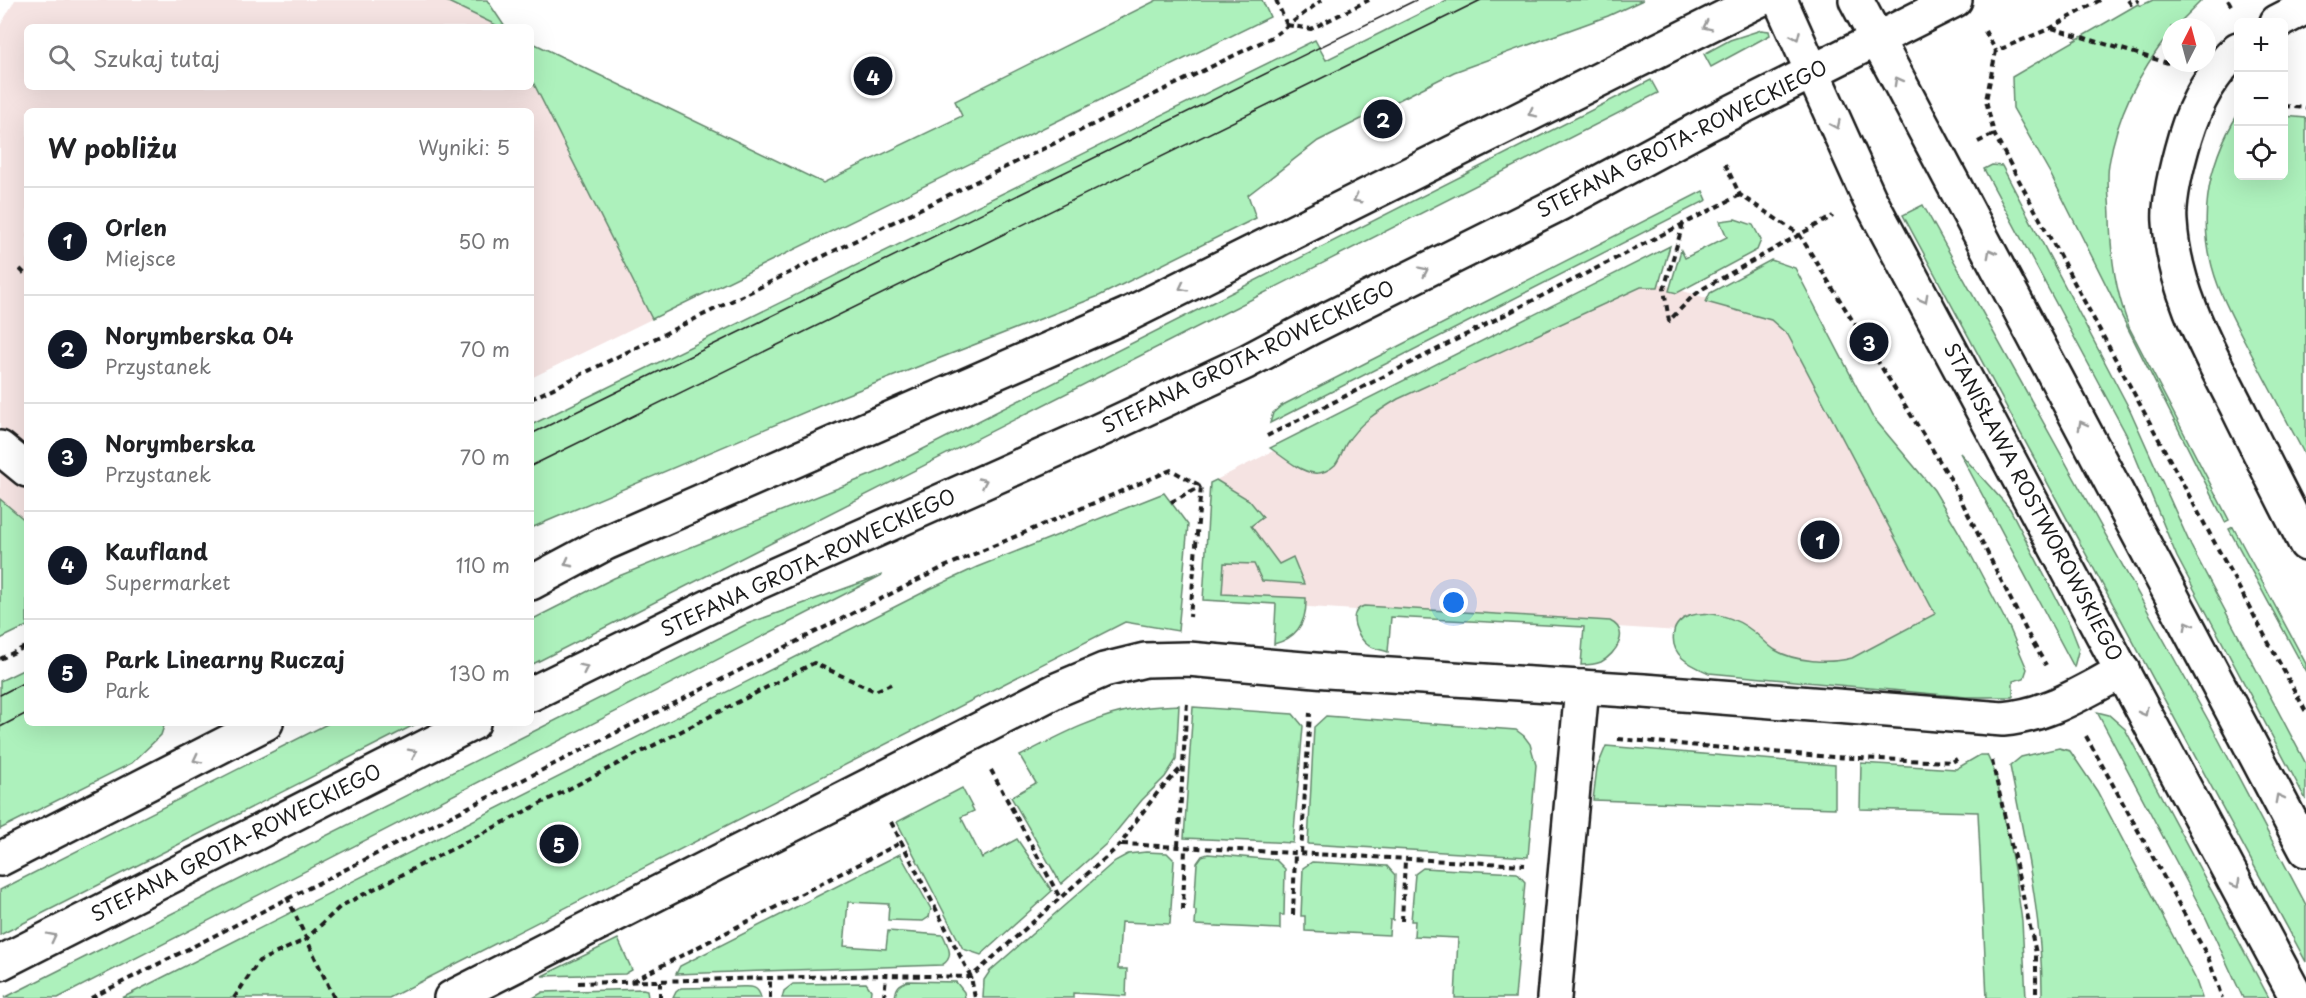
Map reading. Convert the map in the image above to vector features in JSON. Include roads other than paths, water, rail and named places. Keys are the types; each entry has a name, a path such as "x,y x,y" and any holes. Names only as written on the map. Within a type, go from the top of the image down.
{"main road":[{"path":"534,581 606,543 1127,315 1759,0"},
{"name":"STANISŁAWA ROSTWOROWSKIEGO","path":"1780,0 1869,198 2297,998"},
{"path":"1856,0 1875,40 2110,476 2306,850"},
{"name":"STEFANA GROTA-ROWECKIEGO","path":"534,693 757,583 1236,367 1559,204 1706,125 1955,0"},
{"path":"2285,18 2306,7"},
{"path":"2234,53 2214,76 2191,117 2177,164 2169,220 2175,265 2196,326 2302,528"},
{"path":"0,448 24,468"},
{"path":"452,998 1059,689 1104,670 1144,660 1188,659 2003,719 2023,717 2047,710 2122,671"},
{"path":"1554,998 1582,687"},
{"path":"0,859 253,726"},
{"name":"STEFANA GROTA-ROWECKIEGO","path":"0,963 467,726"}],"tram line":[{"path":"534,433 1416,0"},
{"path":"534,465 1481,0"},
{"path":"0,695 24,683"},
{"path":"0,727 24,715"}],"place":[{"name":"Kaufland","path":"873,76"},
{"name":"Norymberska 04","path":"1383,119"},
{"name":"Norymberska","path":"1869,342"},
{"name":"Orlen","path":"1820,540"},
{"name":"Park Linearny Ruczaj","path":"559,844"}]}
